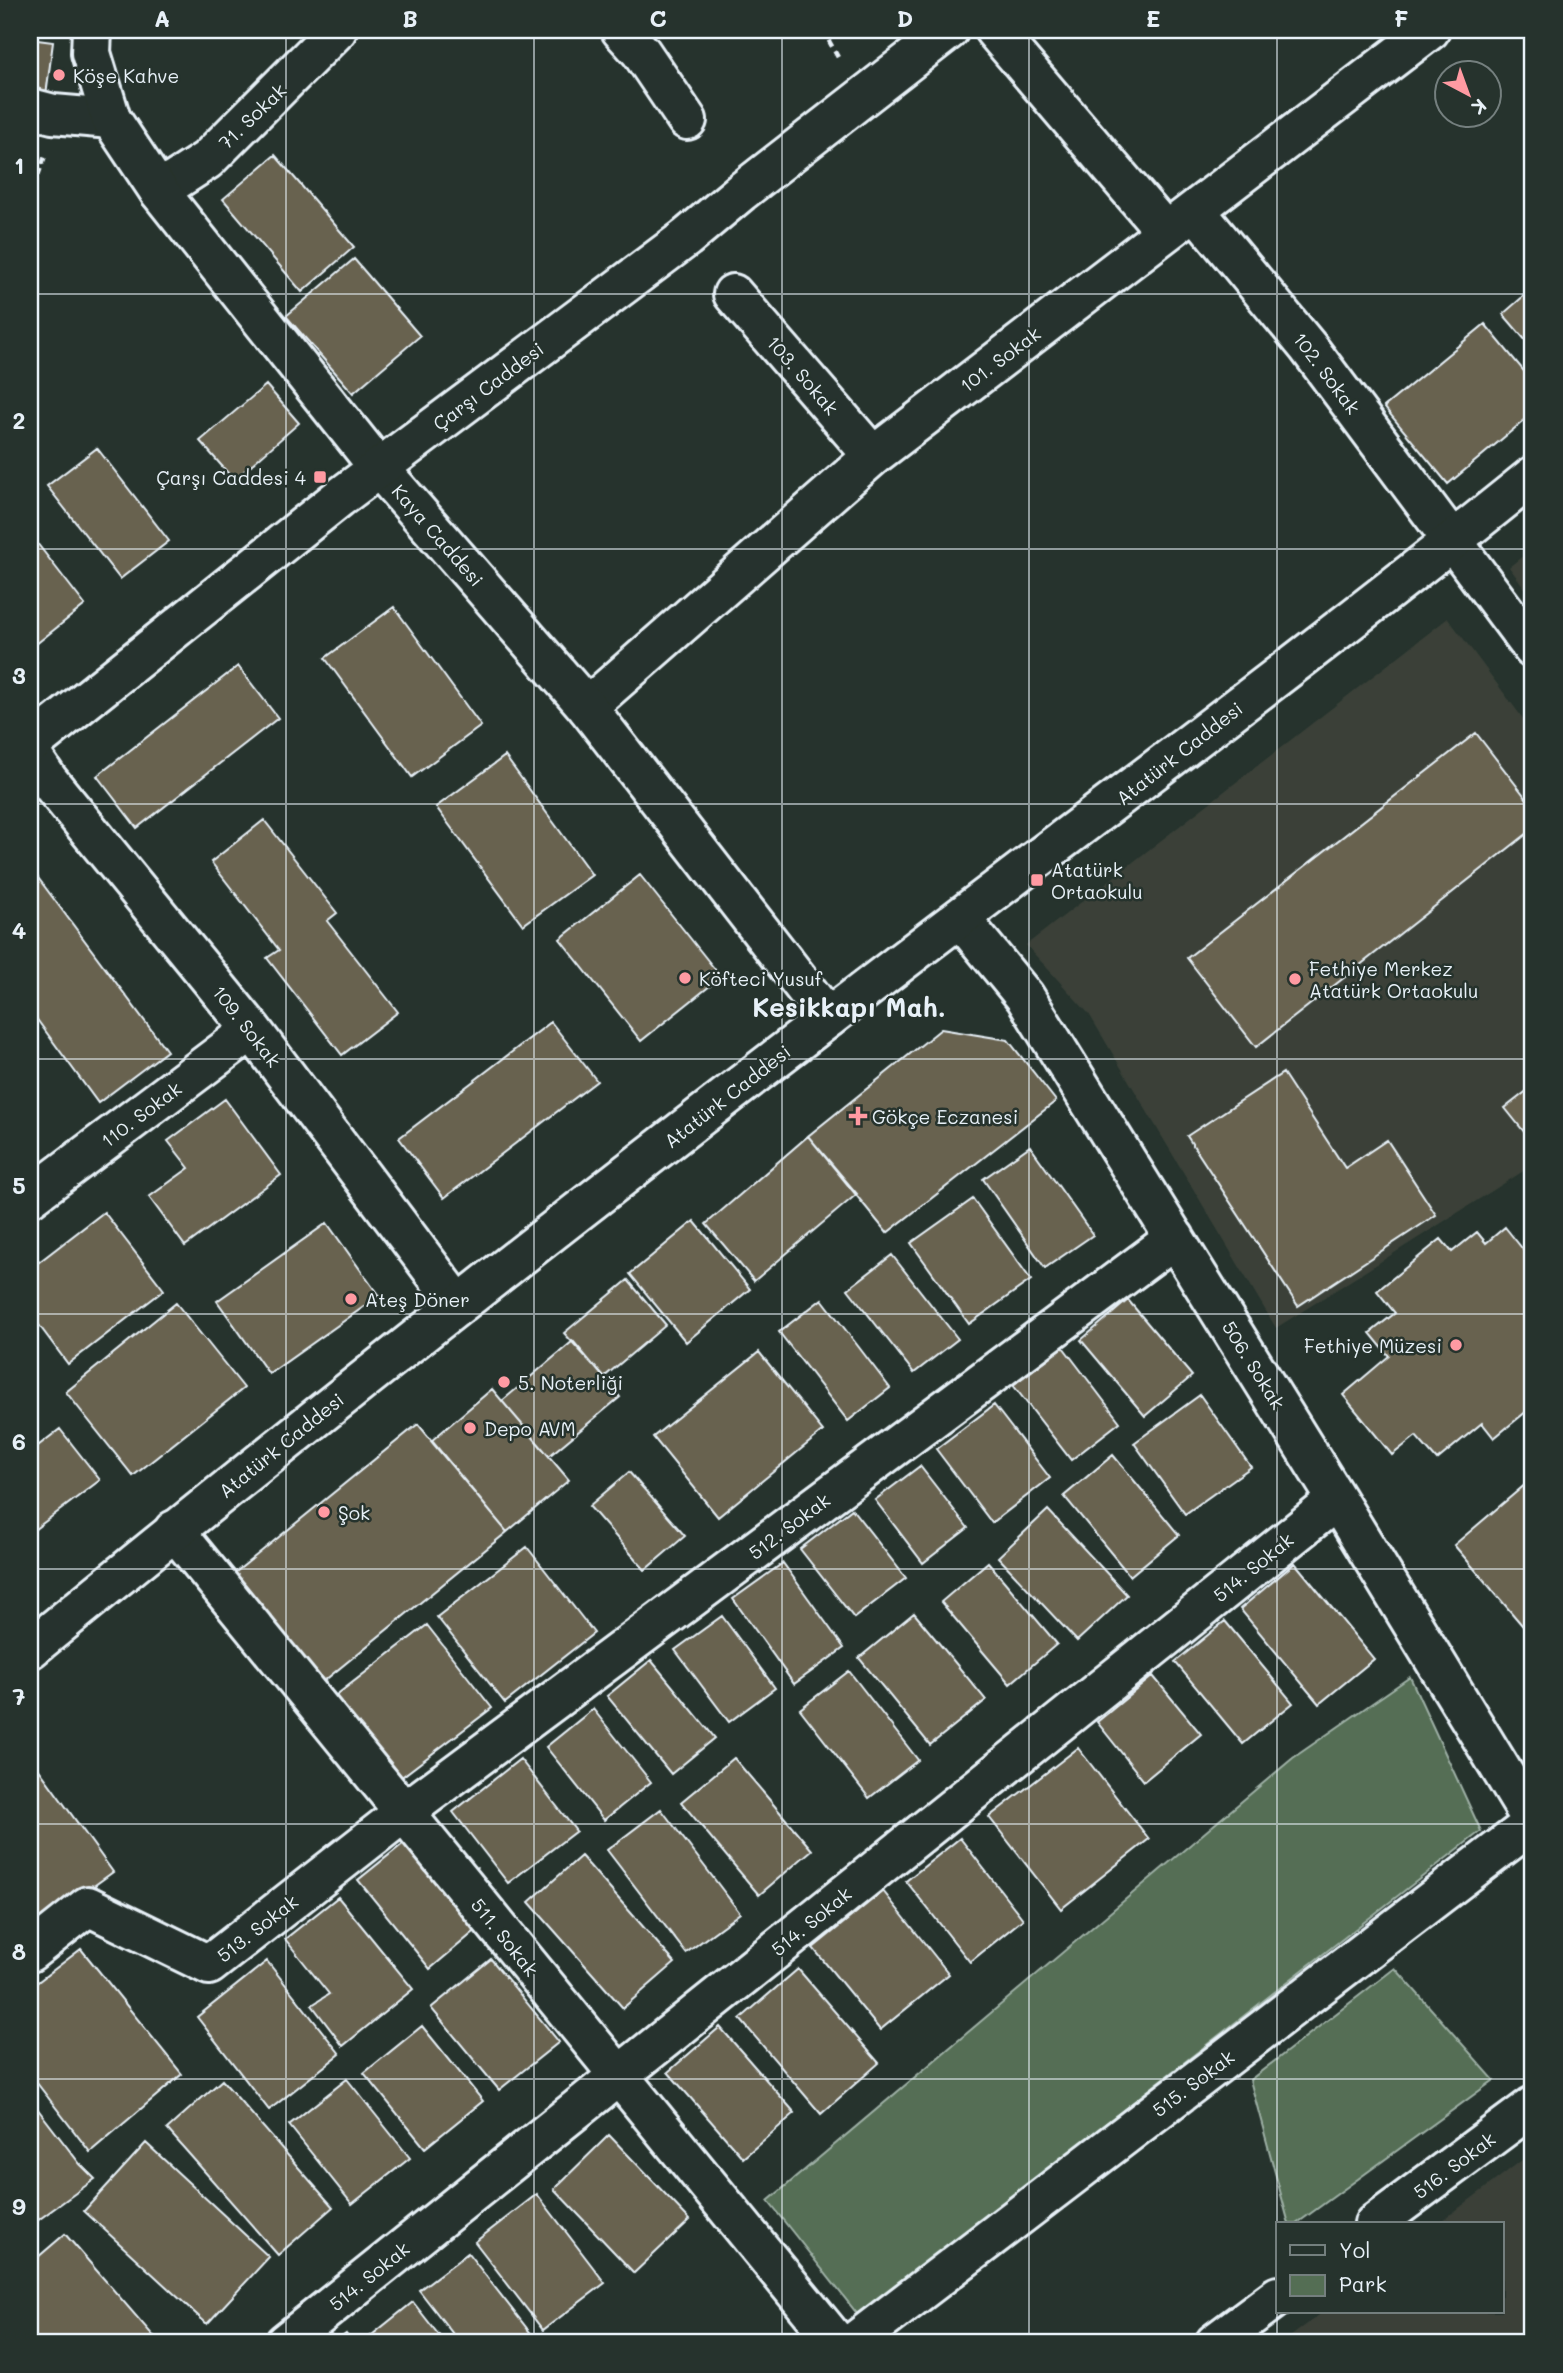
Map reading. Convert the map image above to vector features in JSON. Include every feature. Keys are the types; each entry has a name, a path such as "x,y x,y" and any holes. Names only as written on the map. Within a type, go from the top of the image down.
{"street":[{"name":"Kaya Caddesi","path":"92,30 91,53 111,119 159,191 379,467 587,708 828,1018"},
{"name":"71. Sokak","path":"159,191 206,160 337,30"},
{"path":"621,30 641,52 687,120"},
{"name":"Çarşı Caddesi","path":"30,745 379,467 686,239 741,192 948,30"},
{"name":"102. Sokak","path":"994,30 1180,221 1308,347 1533,649"},
{"name":"101. Sokak","path":"587,708 873,456 1430,30"},
{"path":"30,108 53,114 111,119"},
{"name":"103. Sokak","path":"733,294 873,456"},
{"name":"Atatürk Caddesi","path":"30,1649 458,1304 828,1018 1145,780 1533,476"},
{"name":"109. Sokak","path":"30,753 48,780 253,1030 458,1304"},
{"name":"506. Sokak","path":"960,918 1025,997 1337,1500 1533,1823"},
{"name":"110. Sokak","path":"30,1197 253,1030"},
{"name":"512. Sokak","path":"403,1813 1175,1238"},
{"name":"514. Sokak","path":"285,2343 1337,1500"},
{"name":"511. Sokak","path":"174,1531 837,2343"},
{"name":"513. Sokak","path":"30,1952 88,1906 209,1965 403,1813"},
{"name":"515. Sokak","path":"853,2343 1533,1823"},
{"name":"516. Sokak","path":"1377,2222 1533,2106"},
{"path":"1214,2343 1276,2297"}],"shaded area":[{"path":"1533,548 1533,599 1509,567"},
{"name":"Fethiye Merkez Atatürk Ortaokulu","path":"1448,618 1533,732 1533,1165 1276,1328 1089,1014 1026,945"},
{"path":"1522,2160 1533,2171 1533,2343 1282,2343 1320,2314 1504,2314 1504,2222 1441,2222"}],"green space":[{"path":"1410,1677 1481,1831 859,2316 768,2201 1293,1758"},
{"path":"1395,1968 1494,2080 1299,2222 1288,2222 1250,2080"}],"building":[{"path":"30,39 53,42 46,95 30,93"},
{"path":"275,155 354,247 302,292 223,199"},
{"path":"354,259 420,336 353,393 286,316"},
{"path":"1533,288 1533,349 1503,314"},
{"path":"1485,324 1533,382 1533,413 1448,484 1384,407"},
{"path":"266,385 299,423 234,480 200,441"},
{"path":"97,448 169,541 120,579 47,486"},
{"path":"30,534 85,605 30,649"},
{"path":"394,607 481,726 412,777 325,658"},
{"path":"238,666 278,718 137,828 97,776"},
{"path":"1476,733 1533,807 1533,829 1256,1047 1187,958"},
{"path":"505,756 592,875 523,925 436,807"},
{"path":"264,820 337,913 327,921 398,1012 342,1055 267,958 279,950 211,862"},
{"path":"30,867 167,1051 98,1103 30,1010"},
{"path":"640,875 721,977 641,1041 560,939"},
{"path":"551,1022 597,1081 444,1198 399,1138"},
{"path":"941,1029 1008,1040 1056,1101 887,1233 808,1136"},
{"path":"1283,1073 1345,1168 1387,1140 1436,1215 1298,1306 1187,1136"},
{"path":"1533,1086 1533,1143 1505,1108"},
{"path":"225,1099 281,1175 185,1246 149,1197 189,1168 168,1141"},
{"path":"808,1136 857,1194 754,1281 706,1224"},
{"path":"1030,1146 1093,1235 1045,1268 983,1179"},
{"path":"973,1199 1031,1280 969,1324 911,1243"},
{"path":"104,1212 164,1290 68,1364 30,1313 30,1269"},
{"path":"694,1221 750,1289 686,1342 630,1274"},
{"path":"327,1223 379,1296 269,1374 217,1301"},
{"name":"Fethiye Müzesi","path":"1505,1227 1533,1262 1533,1406 1494,1438 1482,1423 1437,1460 1416,1436 1392,1455 1343,1395 1389,1356 1370,1333 1395,1313 1377,1291 1441,1239 1452,1252 1477,1232 1486,1243"},
{"path":"892,1255 958,1339 914,1373 848,1289"},
{"path":"628,1280 666,1325 604,1377 564,1333"},
{"path":"822,1299 890,1388 848,1421 779,1332"},
{"path":"1128,1300 1192,1376 1145,1416 1081,1340"},
{"path":"176,1303 244,1388 133,1476 66,1392"},
{"path":"573,1341 620,1397 549,1456 502,1401"},
{"path":"1063,1347 1120,1422 1071,1460 1013,1385"},
{"path":"759,1352 823,1431 718,1517 653,1437"},
{"path":"492,1389 569,1480 507,1532 431,1441"},
{"path":"1200,1395 1251,1467 1185,1514 1134,1443"},
{"path":"994,1405 1050,1478 992,1523 936,1449"},
{"path":"418,1424 507,1532 319,1685 231,1576"},
{"path":"60,1429 100,1480 30,1533 30,1452"},
{"path":"1113,1455 1179,1535 1130,1576 1064,1496"},
{"path":"920,1466 968,1528 923,1563 875,1500"},
{"path":"629,1472 685,1536 645,1570 589,1506"},
{"path":"1533,1478 1533,1638 1454,1545"},
{"path":"852,1509 906,1578 854,1618 800,1549"},
{"path":"1048,1510 1127,1595 1077,1641 998,1557"},
{"path":"527,1547 594,1633 505,1703 437,1617"},
{"path":"988,1562 1057,1644 1010,1684 941,1602"},
{"path":"783,1563 844,1648 794,1684 733,1599"},
{"path":"1295,1563 1374,1659 1319,1704 1240,1609"},
{"path":"914,1613 986,1700 930,1745 859,1658"},
{"path":"722,1616 775,1688 729,1722 675,1650"},
{"path":"1225,1621 1293,1703 1243,1744 1175,1662"},
{"path":"427,1625 492,1708 399,1779 335,1696"},
{"path":"651,1660 715,1738 671,1774 607,1696"},
{"path":"849,1671 918,1760 869,1798 800,1709"},
{"path":"1153,1676 1201,1734 1144,1781 1097,1722"},
{"path":"593,1709 651,1782 604,1820 546,1747"},
{"path":"1078,1748 1149,1839 1061,1909 989,1817"},
{"path":"30,1757 113,1872 30,1932"},
{"path":"734,1758 812,1850 759,1895 681,1802"},
{"path":"520,1759 576,1831 508,1883 453,1812"},
{"path":"661,1809 740,1913 686,1953 607,1850"},
{"path":"960,1838 1023,1919 970,1962 906,1881"},
{"path":"404,1843 475,1931 430,1969 358,1880"},
{"path":"581,1856 675,1963 623,2008 529,1902"},
{"path":"883,1891 949,1974 880,2030 813,1948"},
{"path":"338,1897 413,1989 343,2046 312,2005 329,1994 285,1939"},
{"path":"81,1949 182,2074 90,2152 30,2074 30,1988"},
{"path":"491,1959 559,2042 499,2090 431,2008"},
{"path":"267,1961 340,2054 269,2110 197,2017"},
{"path":"798,1969 879,2063 821,2114 740,2019"},
{"path":"422,2026 483,2101 425,2148 364,2073"},
{"path":"720,2027 795,2113 743,2158 668,2072"},
{"path":"347,2079 410,2158 352,2204 289,2125"},
{"path":"222,2080 333,2207 278,2255 167,2129"},
{"path":"30,2099 80,2164 95,2179 30,2226"},
{"path":"609,2135 690,2220 634,2273 554,2189"},
{"path":"146,2143 269,2257 207,2324 84,2211"},
{"path":"537,2194 605,2283 543,2330 475,2242"},
{"path":"65,2234 156,2339 151,2343 36,2343 30,2336 30,2264"},
{"path":"468,2253 536,2340 531,2343 460,2343 419,2290"},
{"path":"413,2302 445,2343 370,2343 367,2339"},
{"path":"346,2334 353,2343 334,2343"}],"place":[{"name":"Köşe Kahve","path":"59,75"},
{"name":"Çarşı Caddesi 4","path":"320,477"},
{"name":"Atatürk Ortaokulu","path":"1037,880"},
{"name":"Köfteci Yusuf","path":"685,978"},
{"name":"Fethiye Merkez Atatürk Ortaokulu","path":"1295,979"},
{"name":"Gökçe Eczanesi","path":"858,1116"},
{"name":"Ateş Döner","path":"351,1299"},
{"name":"Fethiye Müzesi","path":"1456,1345"},
{"name":"5. Noterliği","path":"504,1382"},
{"name":"Depo AVM","path":"470,1428"},
{"name":"Şok","path":"324,1512"}],"district":[{"name":"Kesikkapı Mah.","path":"849,1007"}]}
